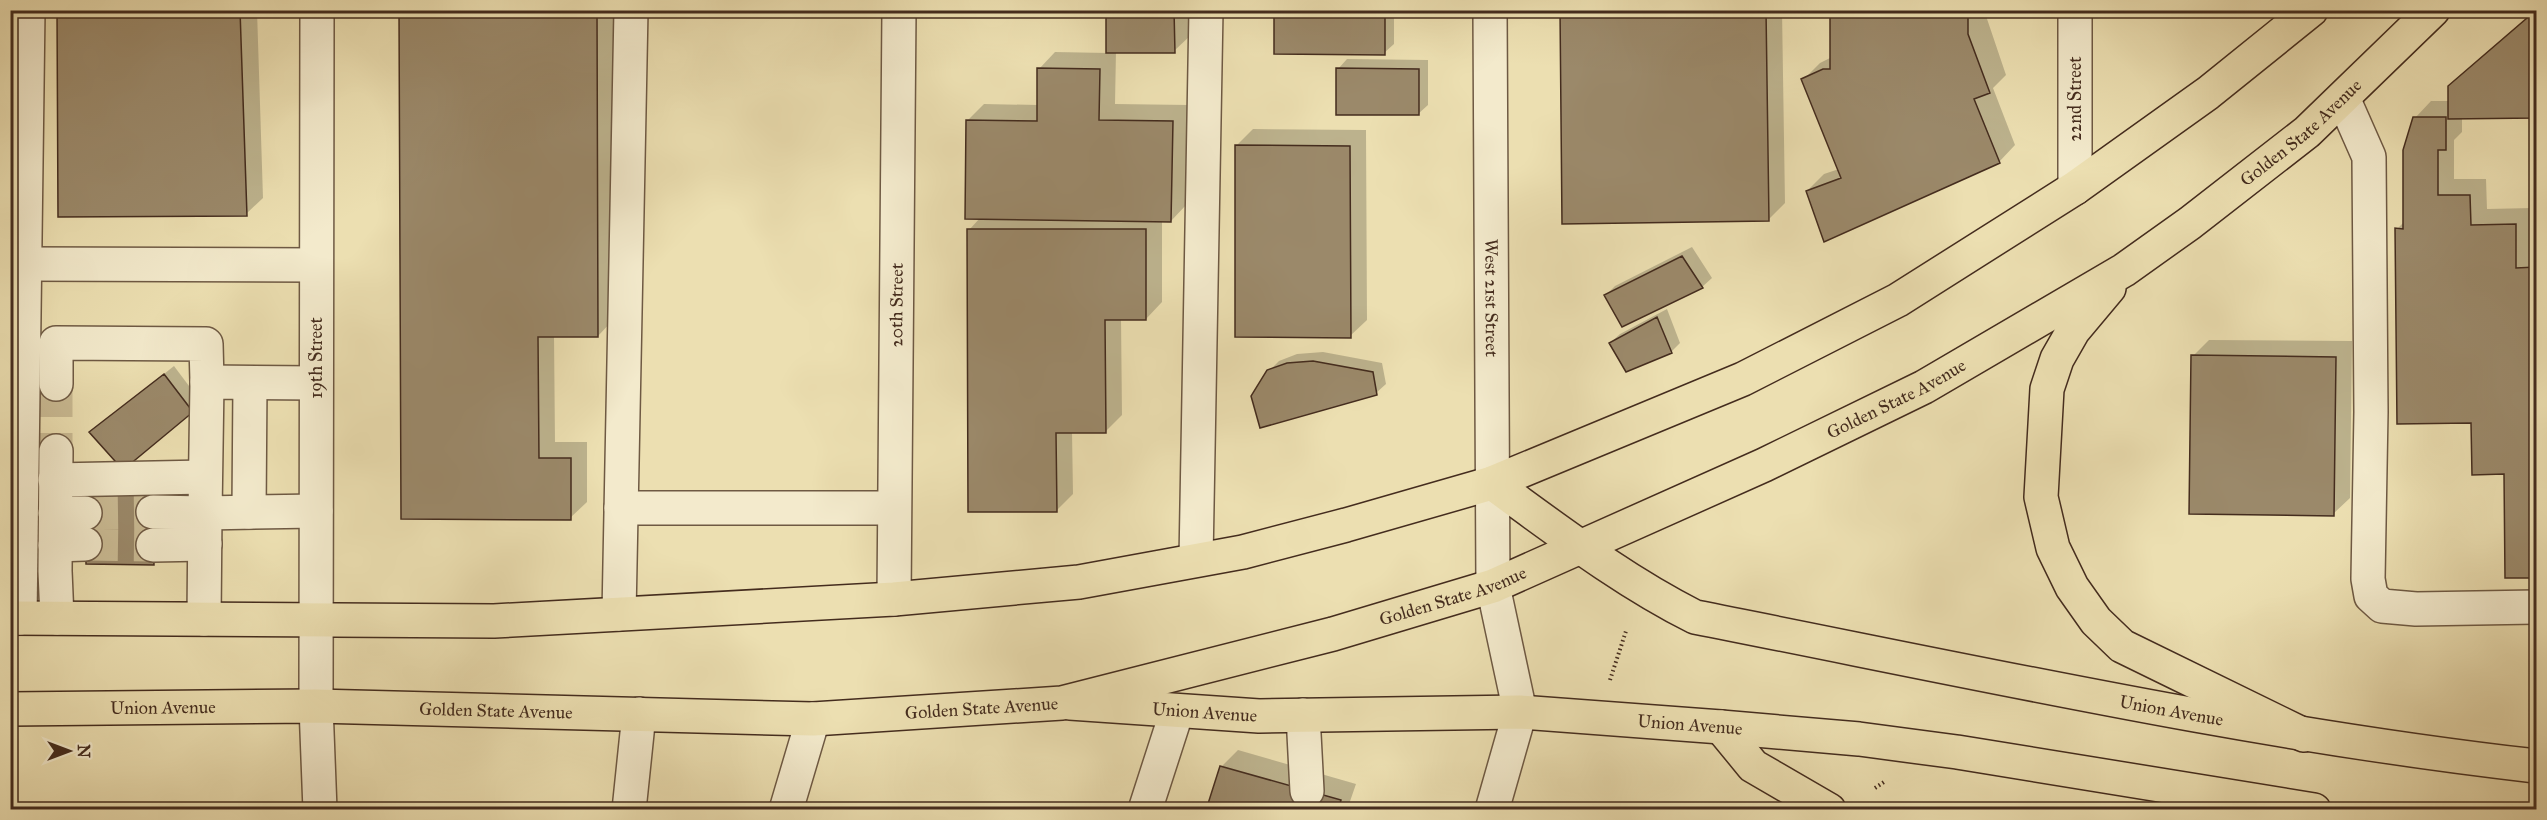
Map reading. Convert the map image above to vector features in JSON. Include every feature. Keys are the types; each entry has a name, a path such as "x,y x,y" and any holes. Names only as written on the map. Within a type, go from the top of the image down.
{"main road":[{"name":"Golden State Avenue","path":"316,706 813,718 1062,703 1311,640 1493,586 1764,465 1924,387 2124,270 2190,223 2307,132 2433,10"},
{"path":"15,618 494,621 894,599 1079,582 1196,560 1346,525 1492,483 1743,379 1898,300 2075,188 2208,93 2296,15"},
{"path":"2124,270 2073,331 2057,359 2047,389 2041,497 2053,548 2072,587 2096,621 2122,646 2304,735"},
{"name":"Union Avenue","path":"1492,483 1581,547 1666,603 1695,617 2304,735 2536,766"},
{"name":"Union Avenue","path":"1062,703 1259,717 1520,712 1721,727 1858,739 1957,752 2314,810"},
{"name":"Union Avenue","path":"10,709 316,706"},
{"path":"1721,727 1753,766 1829,810"}],"street":[{"path":"15,618 28,10"},
{"name":"19th Street","path":"317,10 316,706 320,810"},
{"path":"619,614 631,10"},
{"name":"20th Street","path":"894,599 899,10"},
{"path":"1196,560 1206,10"},
{"name":"West 21st Street","path":"1490,10 1493,586 1520,712"},
{"name":"22nd Street","path":"2075,10 2075,188"},
{"path":"2343,98 2369,157 2371,412 2368,579 2371,597 2382,606 2416,609 2536,607"},
{"path":"24,264 316,265"},
{"path":"56,384 56,343 206,344 204,619"},
{"path":"207,382 316,383"},
{"path":"249,512 250,383"},
{"path":"57,618 70,529 56,466 205,477"},
{"path":"621,508 893,508"},
{"path":"153,544 249,512 316,511"},
{"path":"153,512 205,528"},
{"path":"1145,810 1177,711"},
{"path":"1492,810 1520,712"},
{"path":"629,810 639,714"},
{"path":"1303,716 1307,791"},
{"path":"786,810 813,718"}],"path":[{"path":"1610,680 1626,631"},
{"path":"1875,788 1884,782"}],"building":[{"path":"57,10 240,10 247,216 58,217"},
{"path":"399,10 597,10 598,337 538,337 539,458 571,458 571,520 401,519"},
{"path":"972,10 1080,10 1080,15 972,15"},
{"path":"1106,10 1174,10 1175,53 1106,53"},
{"path":"1274,10 1385,10 1385,55 1274,54"},
{"path":"1560,10 1766,10 1769,221 1562,224"},
{"path":"1830,10 1968,10 1968,34 1990,93 1974,99 2000,163 1824,242 1806,191 1841,178 1801,79 1823,69 1830,69"},
{"path":"2536,12 2536,118 2448,119 2448,86"},
{"path":"1037,68 1100,69 1099,120 1173,121 1171,222 965,219 966,120 1037,121"},
{"path":"1336,68 1419,69 1419,115 1336,115"},
{"path":"2413,117 2446,117 2446,150 2438,150 2438,195 2470,195 2471,225 2516,224 2516,268 2536,267 2536,578 2505,578 2504,474 2472,475 2471,423 2397,424 2395,228 2403,229 2403,150"},
{"path":"1235,145 1350,146 1351,338 1235,337"},
{"path":"967,229 1146,229 1146,320 1105,320 1106,433 1056,433 1057,512 968,512"},
{"path":"1682,256 1703,288 1622,327 1604,295"},
{"path":"1657,317 1672,353 1626,372 1609,343"},
{"path":"2191,355 2336,357 2334,516 2189,514"},
{"path":"1313,361 1373,372 1377,395 1260,428 1251,396 1267,370 1287,363"},
{"path":"164,374 193,412 123,470 89,432"},
{"path":"85,485 153,486 154,565 86,564"},
{"path":"1220,766 1341,800 1338,810 1206,810"}],"tunnel":[{"path":"56,384 56,451"},
{"path":"85,513 153,512"},
{"path":"85,544 153,545"}]}
